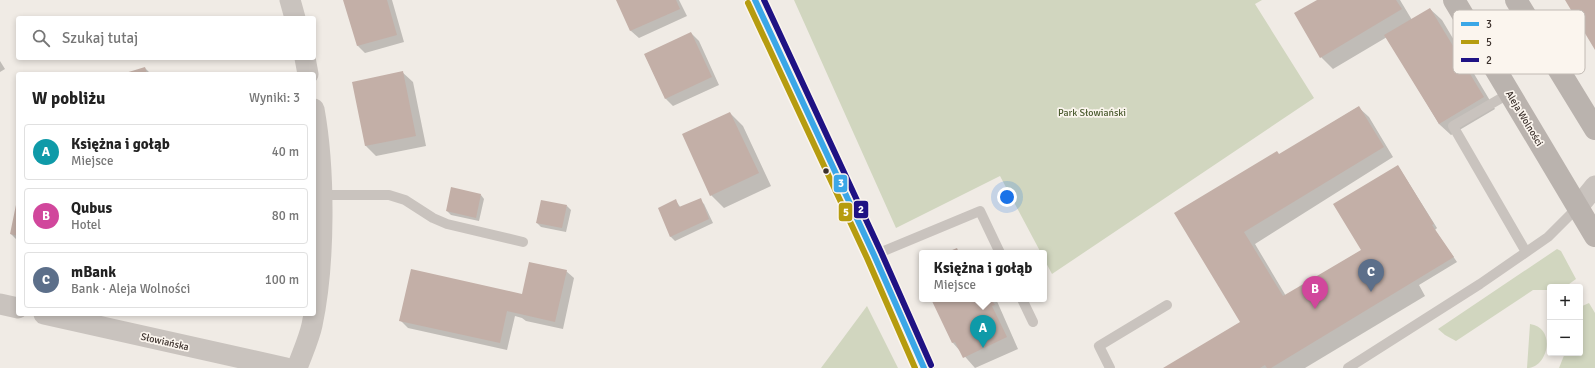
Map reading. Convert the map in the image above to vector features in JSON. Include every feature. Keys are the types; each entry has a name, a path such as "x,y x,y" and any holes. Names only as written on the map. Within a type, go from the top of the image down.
{"street":[{"path":"290,0 294,16"},
{"path":"755,0 874,255 924,368"},
{"name":"Aleja Wolności","path":"1454,0 1460,10"},
{"path":"1516,0 1522,10"},
{"path":"305,60 308,72"},
{"name":"Aleja Wolności","path":"1499,74 1595,236"},
{"path":"1561,74 1595,129"},
{"path":"316,119 321,195 316,301"},
{"path":"1578,207 1595,186"},
{"path":"0,304 16,308"},
{"name":"Słowiańska","path":"53,316 286,368"},
{"path":"297,368 312,326 314,316"}],"lane":[{"path":"1510,93 1453,126 1526,252"},
{"path":"321,195 389,195 405,200 433,218 447,224 523,242"},
{"path":"1348,368 1480,284 1548,237 1578,207"},
{"path":"874,255 980,211 999,250"},
{"path":"1023,302 1033,322"},
{"path":"1110,368 1100,346 1167,305"}],"green space":[{"name":"Park Słowiański","path":"794,0 1262,0 1255,4 1314,98 1052,274 1047,265 1047,250 1039,250 1000,176 896,228"},
{"path":"1557,249 1561,251 1576,279 1569,284 1547,284 1547,290 1533,290 1456,341 1438,329"},
{"path":"1589,303 1595,313 1595,368 1559,368 1564,356 1583,356 1583,306"},
{"path":"867,306 898,368 821,368"},
{"path":"1530,324 1538,327 1544,333 1546,348 1540,362 1527,368"}],"building":[{"path":"343,0 387,0 397,35 357,46"},
{"path":"616,0 676,0 680,9 630,31"},
{"path":"1317,0 1396,0 1402,9 1320,58 1294,13"},
{"path":"1565,0 1595,0 1595,50 1585,33 1585,10 1571,10"},
{"path":"1430,8 1453,46 1453,74 1470,74 1484,97 1439,124 1384,35"},
{"path":"691,32 712,77 665,99 644,54"},
{"path":"145,67 146,72 129,72"},
{"path":"403,71 416,136 365,146 352,82"},
{"path":"1359,106 1384,147 1244,232 1283,296 1361,250 1333,204 1398,165 1434,224 1432,225 1454,257 1271,368 1267,368 1265,365 1260,368 1163,368 1240,322 1174,213 1277,151 1279,154"},
{"path":"730,112 759,173 710,196 682,134"},
{"path":"451,187 481,194 476,218 446,211"},
{"path":"701,198 709,219 670,237 658,208 676,199 679,207"},
{"path":"541,200 567,205 562,228 536,223"},
{"path":"16,205 16,236 10,234"},
{"path":"529,262 567,270 555,322 507,311 500,343 399,321 411,269 522,294"},
{"path":"932,302 993,302 995,305 992,306 1007,337 963,358 955,342 952,343"}],"transit line":[{"name":"3","path":"755,0 874,255 924,368"},
{"name":"2","path":"764,0 881,252 931,365"},
{"name":"5","path":"748,3 867,258 915,368"}],"place":[{"name":"mBank","path":"1371,292"},
{"name":"Qubus","path":"1315,309"},
{"name":"Księżna i gołąb","path":"983,348"}]}
